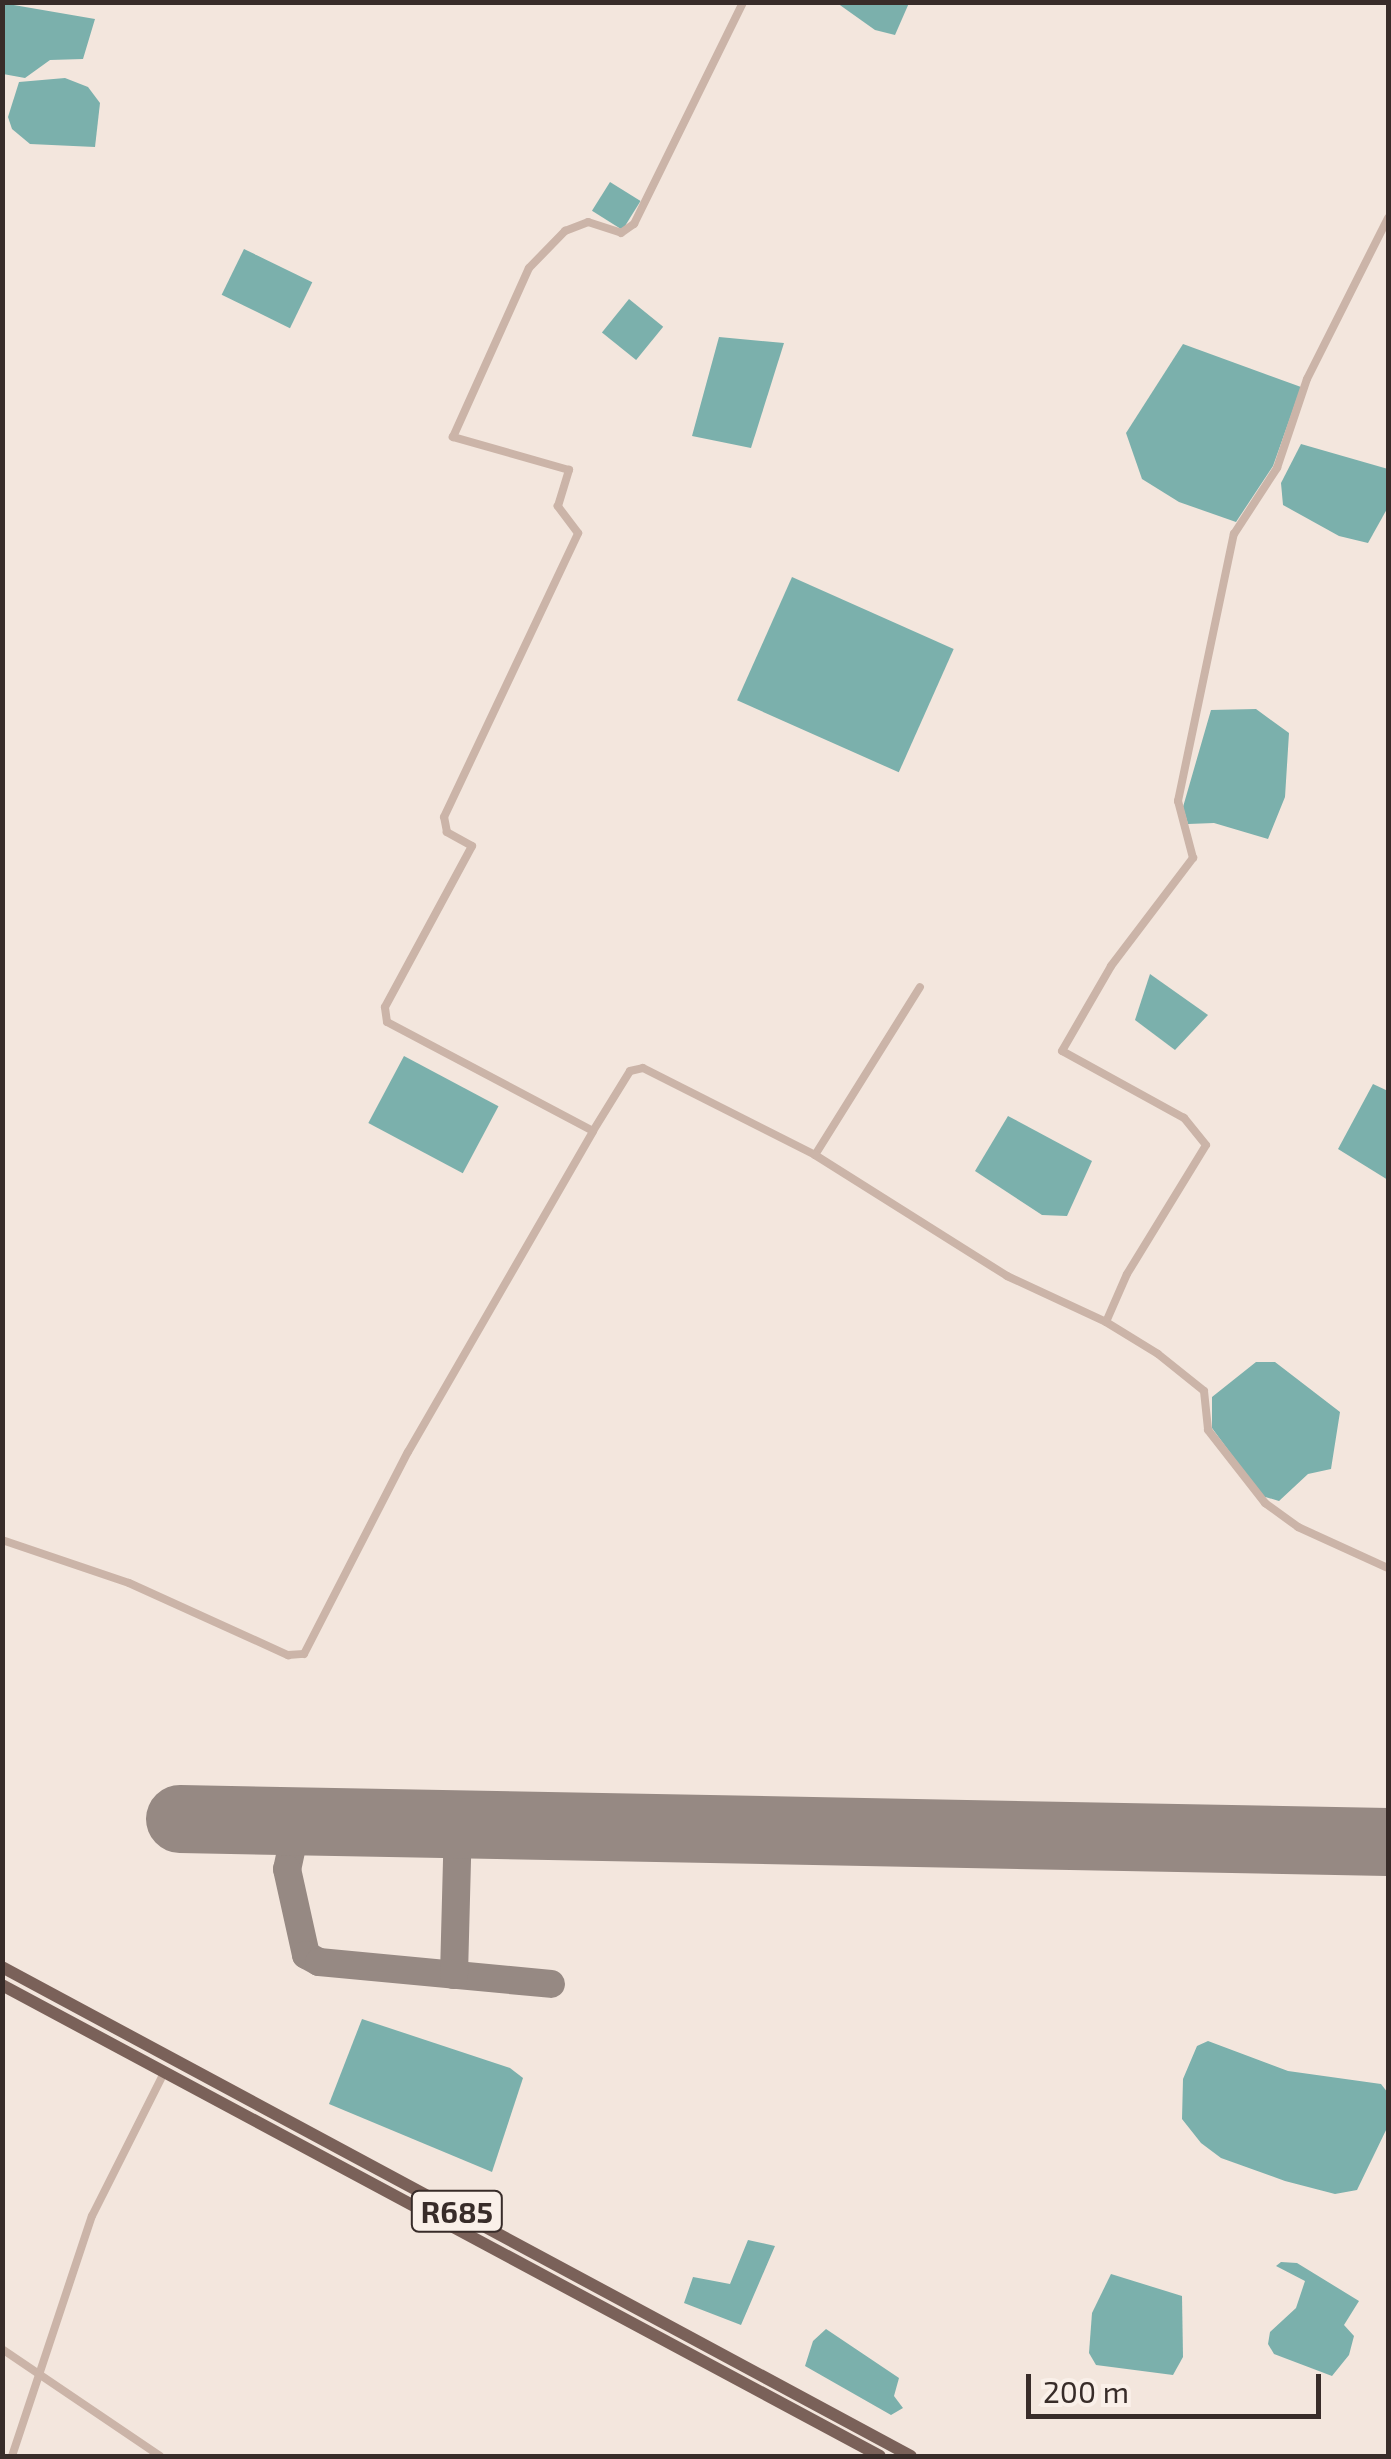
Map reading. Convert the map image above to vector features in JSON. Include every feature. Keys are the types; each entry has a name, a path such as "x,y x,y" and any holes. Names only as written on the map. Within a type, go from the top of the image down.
{"main road":[{"name":"R685","path":"2,1967 911,2456"},
{"name":"R685","path":"2,1985 880,2456"},
{"path":"134,2056 142,2044"}],"street":[{"path":"594,1131 387,1022 385,1007 472,846 446,832 444,817 578,533 558,506 569,470 454,437 529,268 564,230 588,222 621,233 634,224 743,2"},
{"path":"1106,1322 1127,1274 1206,1145 1184,1118 1062,1051 1111,966 1194,858 1178,801 1234,534 1282,459 1306,379 1388,218"},
{"path":"815,1156 920,987"},
{"path":"2,1540 129,1582 288,1655 304,1654 408,1452 630,1070 643,1068 815,1156 1007,1276 1106,1322 1204,1391 1208,1430 1264,1503 1298,1527 1388,1568"},
{"path":"12,2456 92,2216 164,2073"},
{"path":"2,2349 160,2456"}],"water":[{"path":"2,3 95,19 83,59 50,60 25,78 3,74"},
{"path":"837,3 909,3 895,35 875,30"},
{"path":"65,78 88,87 100,103 95,147 30,144 12,129 8,117 19,82"},
{"path":"610,182 641,201 623,230 592,211"},
{"path":"244,249 312,282 290,328 222,295"},
{"path":"629,299 663,327 636,360 602,332"},
{"path":"719,337 784,343 751,448 692,436"},
{"path":"1183,344 1301,387 1273,466 1236,522 1179,502 1142,479 1126,433"},
{"path":"1301,444 1388,469 1387,509 1368,543 1339,536 1283,505 1281,483"},
{"path":"792,577 954,649 899,772 737,700"},
{"path":"1256,709 1289,733 1285,797 1268,839 1214,823 1188,824 1183,807 1211,710"},
{"path":"1150,974 1208,1015 1175,1050 1135,1020"},
{"path":"404,1056 498,1106 463,1173 368,1123"},
{"path":"1373,1084 1388,1091 1388,1180 1338,1149"},
{"path":"1008,1116 1092,1161 1067,1216 1042,1215 975,1171"},
{"path":"1256,1362 1275,1362 1340,1412 1331,1469 1308,1474 1279,1501 1262,1496 1212,1428 1212,1397"},
{"path":"362,2019 510,2068 523,2078 492,2172 329,2104"},
{"path":"1208,2041 1288,2071 1381,2084 1388,2093 1388,2126 1357,2190 1335,2194 1285,2181 1221,2158 1201,2143 1182,2119 1183,2079 1197,2046"},
{"path":"748,2240 775,2246 741,2325 684,2303 693,2277 730,2284"},
{"path":"1281,2262 1297,2263 1359,2301 1344,2325 1354,2336 1349,2355 1332,2376 1274,2354 1268,2344 1270,2332 1296,2308 1305,2281 1276,2266"},
{"path":"1111,2274 1182,2296 1183,2357 1173,2375 1096,2365 1089,2353 1092,2313"},
{"path":"826,2329 899,2378 894,2396 903,2408 891,2415 805,2366 813,2341"}],"taxiway":[{"path":"307,1821 294,1837 287,1869 306,1955 319,1962 551,1984"},
{"path":"454,1975 458,1825"}],"runway":[{"path":"180,1819 1388,1842"}]}
